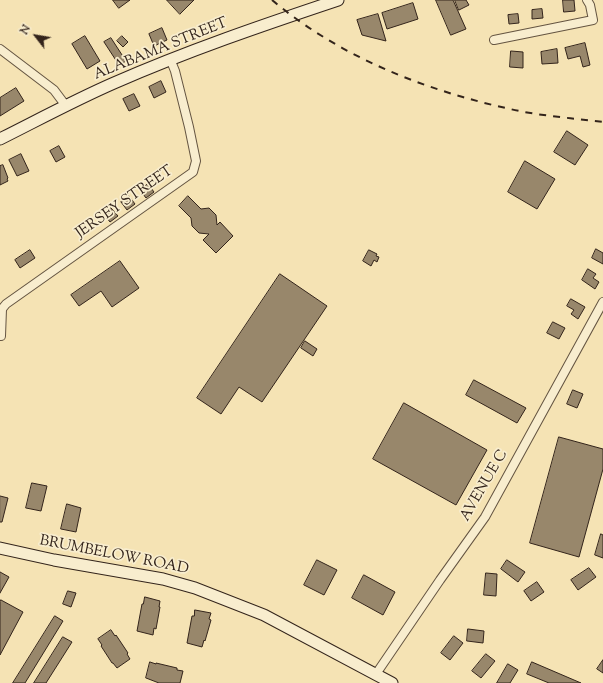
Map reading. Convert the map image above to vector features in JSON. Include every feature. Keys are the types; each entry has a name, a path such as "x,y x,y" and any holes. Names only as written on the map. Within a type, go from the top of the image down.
{"street":[{"name":"ALABAMA STREET","path":"0,140 115,83 171,60 338,0"},
{"path":"494,40 593,20 590,5 587,0"},
{"path":"0,49 54,90 66,106"},
{"name":"JERSEY STREET","path":"1,336 2,309 6,304 193,172 196,161 189,127 171,60"},
{"name":"AVENUE C","path":"376,674 485,517 603,304"},
{"name":"BRUMBELOW ROAD","path":"0,548 54,560 163,579 195,588 264,615 392,683"}],"building":[{"path":"113,0 130,0 119,8"},
{"path":"167,0 194,0 180,14"},
{"path":"436,0 453,0 466,29 451,35"},
{"path":"455,0 466,0 469,5 459,10"},
{"path":"563,0 574,0 575,11 564,12"},
{"path":"413,3 418,19 387,29 382,13"},
{"path":"542,9 543,18 532,19 532,10"},
{"path":"378,14 386,41 362,35 357,20"},
{"path":"518,14 519,23 509,24 508,15"},
{"path":"162,28 167,40 154,46 149,34"},
{"path":"85,36 100,61 87,69 72,44"},
{"path":"122,36 128,42 123,47 117,41"},
{"path":"111,38 126,61 119,65 104,42"},
{"path":"585,43 590,65 583,67 580,56 568,59 565,48"},
{"path":"557,49 558,63 542,64 541,52"},
{"path":"511,51 523,52 523,68 510,67"},
{"path":"161,81 166,92 154,98 149,87"},
{"path":"16,88 24,101 0,116 0,98"},
{"path":"134,94 140,106 129,111 123,99"},
{"path":"567,131 588,145 575,165 554,152"},
{"path":"59,146 65,157 56,162 50,151"},
{"path":"21,154 29,171 17,176 9,160"},
{"path":"525,161 555,179 537,209 508,192"},
{"path":"3,165 8,181 0,185 0,166"},
{"path":"148,184 154,192 146,198 140,190"},
{"path":"129,196 135,204 127,210 121,202"},
{"path":"188,196 201,209 209,208 216,215 217,225 220,222 233,236 216,253 203,240 209,234 199,233 192,226 191,218 179,206"},
{"path":"111,208 118,216 110,222 104,214"},
{"path":"596,249 603,253 603,264 592,258"},
{"path":"30,250 35,258 20,268 15,260"},
{"path":"369,250 377,254 376,256 379,257 377,262 374,260 371,266 363,261"},
{"path":"120,261 139,288 112,307 101,291 79,306 71,295"},
{"path":"588,269 596,274 593,278 599,282 595,289 582,280"},
{"path":"280,274 327,306 262,402 239,387 221,414 197,398"},
{"path":"571,299 585,307 578,319 571,314 574,310 567,306"},
{"path":"553,322 565,328 559,339 547,333"},
{"path":"305,341 317,349 313,356 301,348"},
{"path":"474,380 526,408 517,423 466,395"},
{"path":"573,390 583,394 577,408 567,404"},
{"path":"404,403 487,450 456,505 373,459"},
{"path":"559,437 603,449 603,469 579,557 530,543"},
{"path":"32,483 47,486 41,511 26,508"},
{"path":"0,496 8,498 2,522 0,522"},
{"path":"67,504 81,508 76,532 61,529"},
{"path":"601,534 603,535 603,558 595,555"},
{"path":"317,560 337,570 324,595 304,585"},
{"path":"507,560 525,572 518,582 501,569"},
{"path":"589,568 596,577 578,590 571,580"},
{"path":"0,572 9,577 0,593"},
{"path":"486,573 497,574 496,596 484,595"},
{"path":"364,575 395,592 383,615 352,598"},
{"path":"537,582 544,592 531,601 524,591"},
{"path":"68,591 76,593 71,607 63,604"},
{"path":"145,597 160,601 156,629 154,628 153,635 137,631 142,604"},
{"path":"1,600 23,612 0,655 0,602"},
{"path":"195,610 211,613 209,619 211,620 202,647 187,643 192,616 194,616"},
{"path":"55,616 63,621 25,683 13,683"},
{"path":"468,629 484,631 483,643 467,641"},
{"path":"111,630 128,653 127,654 130,659 117,668 112,663 98,639"},
{"path":"454,636 463,643 450,660 441,653"},
{"path":"63,637 72,642 46,683 34,683"},
{"path":"486,654 495,661 481,678 472,671"},
{"path":"603,660 603,673 597,669"},
{"path":"150,662 177,668 177,670 183,671 180,683 159,683 146,678"},
{"path":"532,662 581,683 549,683 527,674"},
{"path":"508,664 518,670 510,683 497,683"}],"railway":[{"path":"272,0 298,20 355,55 384,69 415,81 446,92 510,109 544,115 603,122"}]}
